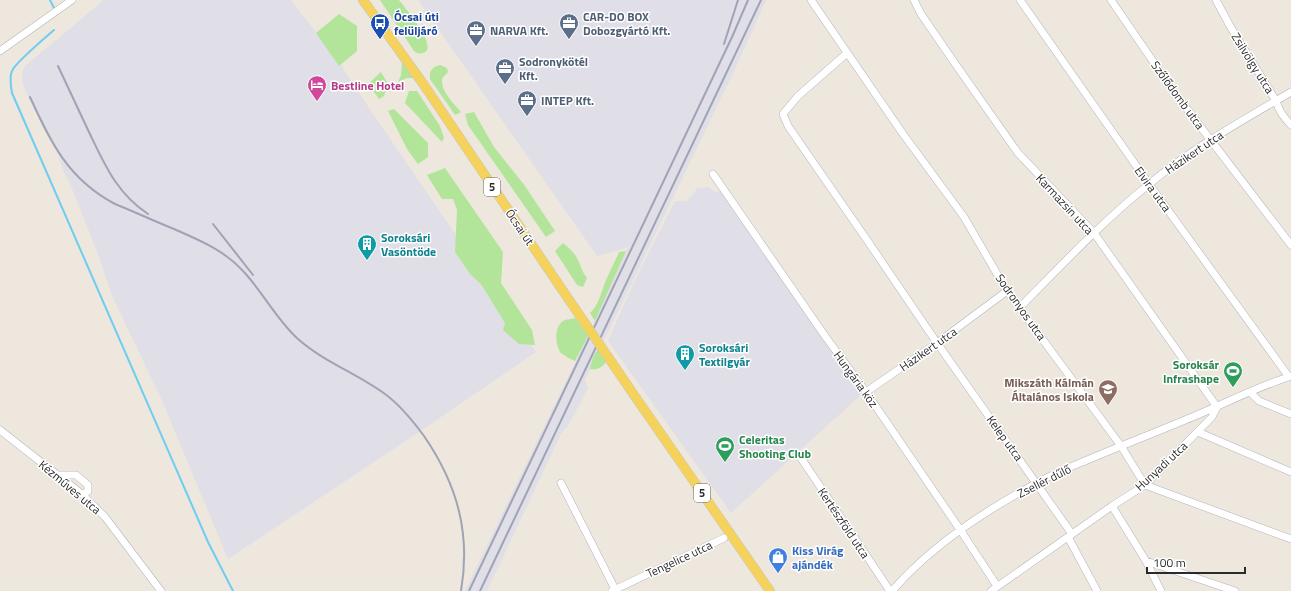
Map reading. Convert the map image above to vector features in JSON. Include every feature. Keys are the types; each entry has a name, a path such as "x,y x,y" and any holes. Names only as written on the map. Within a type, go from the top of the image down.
{"main road":[{"name":"Ócsai út","path":"363,0 428,92 634,395 770,591"}],"street":[{"path":"0,51 72,0"},
{"name":"Sodronyos utca","path":"811,0 846,54 964,217 1007,291 1020,306 1121,446 1145,485"},
{"name":"Karmazsin utca","path":"914,0 921,14 1018,153 1094,233 1217,407"},
{"name":"Elvira utca","path":"1020,0 1149,184 1290,377"},
{"name":"Szőlődomb utca","path":"1111,0 1174,92 1291,245"},
{"name":"Zsilvölgy utca","path":"1216,0 1230,26 1276,101 1284,118 1291,125"},
{"name":"Kelep utca","path":"846,54 798,96 783,114 788,126 937,344 1037,483 1070,536 1098,591"},
{"name":"Házikert utca","path":"1020,306 1116,212 1149,184 1210,140 1291,92"},
{"name":"Hungária köz","path":"713,174 825,336 866,392 961,531 994,589"},
{"name":"Házikert utca","path":"866,392 937,344 1007,291"},
{"path":"1217,407 1268,384 1290,377"},
{"path":"1250,392 1259,401 1291,414"},
{"name":"Hunyadi utca","path":"994,589 1112,506 1145,485 1212,417 1217,407"},
{"name":"Zsellér dűlő","path":"891,591 925,557 988,512 1037,483 1121,446 1217,407"},
{"name":"Kézműves utca","path":"0,430 83,495 106,517 161,591"},
{"path":"1198,432 1291,472"},
{"name":"Kertészföld utca","path":"799,455 891,591"},
{"path":"58,475 76,475 88,485 88,491 83,495"},
{"path":"562,483 614,590"},
{"path":"1145,485 1291,539"},
{"path":"1112,506 1146,561 1162,591"},
{"name":"Tengelice utca","path":"614,590 724,538"},
{"path":"1146,561 1234,591"}],"shaded area":[{"path":"104,0 291,0 339,62 536,352 228,559 161,398 112,296 98,254 64,172 53,140 29,99 23,84 22,74 25,66"},
{"path":"418,0 766,0 736,67 585,380 588,388 568,426 561,434 487,591 465,591 629,247 597,256"},
{"path":"709,187 716,193 721,190 862,394 731,513 608,341 634,282 675,201 686,201 692,196 697,188"}],"green space":[{"path":"380,0 399,0 420,28 427,44 427,50 423,53 414,51"},
{"path":"339,14 357,26 357,51 339,66 316,33"},
{"path":"402,61 414,78 407,78 398,82 401,75"},
{"path":"440,65 447,68 448,72 442,79 444,89 448,97 461,112 455,115 430,79 432,70"},
{"path":"381,72 388,84 384,96 379,99 368,84"},
{"path":"409,91 417,91 440,126 444,138 442,142 405,103"},
{"path":"394,109 428,143 428,157 418,164 407,149 388,111"},
{"path":"474,112 494,147 525,186 555,231 546,237 468,125 465,114"},
{"path":"445,168 503,252 501,283 532,330 535,345 519,344 503,330 505,323 481,284 470,274 455,252 457,210 453,199 442,199 427,175"},
{"path":"563,243 575,255 587,278 583,287 577,285 555,251"},
{"path":"626,251 595,321 590,313 598,302 606,279 619,252"},
{"path":"576,318 588,336 575,361 561,353 556,336 558,327 563,321"},
{"path":"598,349 606,362 599,368 590,369 593,357"}],"waterway":[{"path":"50,0 54,8"},
{"path":"54,30 14,67 10,82 12,93 208,542 233,591"}],"railway":[{"path":"724,44 738,0"},
{"path":"469,591 732,37 748,0"},
{"path":"480,591 761,0"},
{"path":"58,66 112,176 127,197 148,214"},
{"path":"30,97 54,144 73,171 85,183 115,204 193,237 228,257 250,279 283,323 298,339 330,361 375,387 396,403 406,414 424,436 445,472 459,510 464,549 464,570 461,591"},
{"path":"213,224 253,275"}],"place":[{"name":"Ócsai úti felüljáró","path":"380,40"},
{"name":"CAR-DO BOX Dobozgyártó Kft.","path":"569,40"},
{"name":"NARVA Kft.","path":"476,47"},
{"name":"Sodronykötél Kft.","path":"505,85"},
{"name":"Bestline Hotel","path":"317,102"},
{"name":"INTEP Kft.","path":"527,117"},
{"name":"Soroksári Vasöntöde","path":"367,261"},
{"name":"Soroksári Textilgyár","path":"685,371"},
{"name":"Soroksár Infrashape","path":"1233,388"},
{"name":"Mikszáth Kálmán Általános Iskola","path":"1108,406"},
{"name":"Celeritas Shooting Club","path":"725,463"},
{"name":"Kiss Virág ajándék","path":"778,574"}]}
